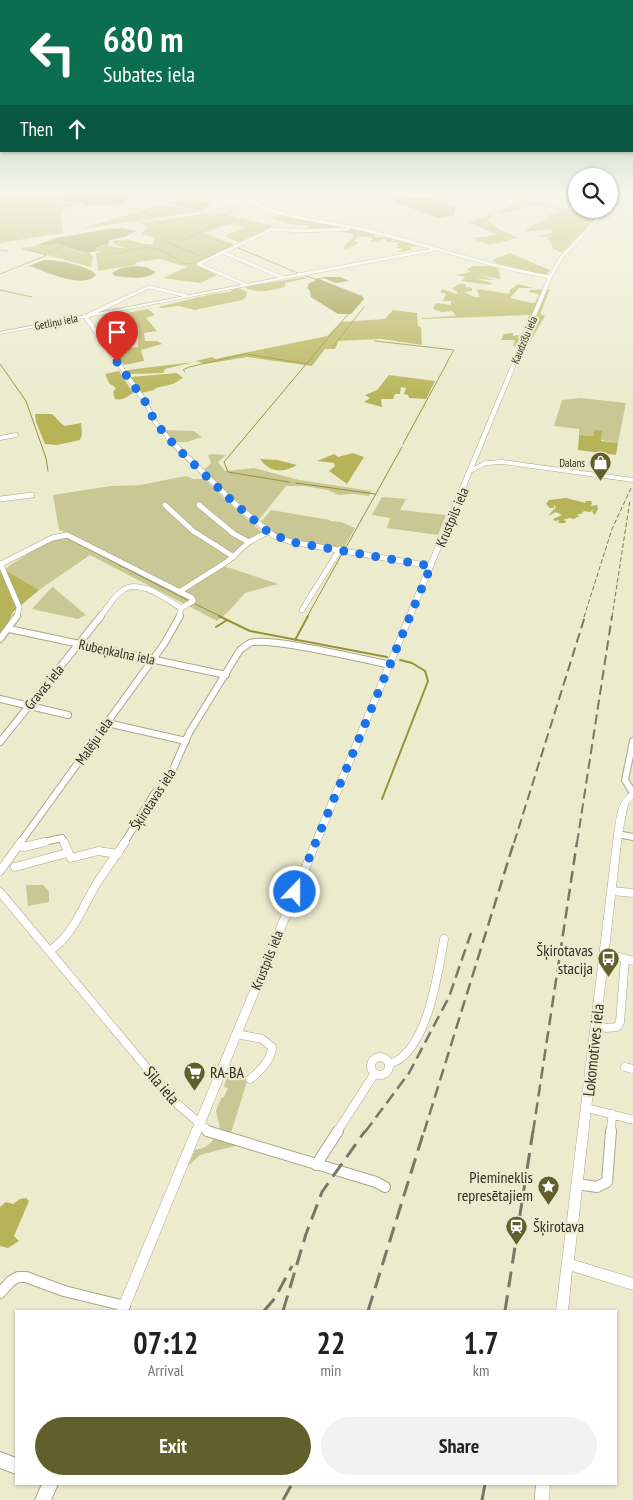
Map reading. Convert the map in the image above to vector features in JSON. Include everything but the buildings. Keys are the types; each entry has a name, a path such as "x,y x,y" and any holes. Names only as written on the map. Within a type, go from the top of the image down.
{"main road":[{"path":"0,1460 15,1466"},
{"path":"43,1500 50,1485"}],"street":[{"path":"202,262 198,264 246,285"},
{"path":"245,262 282,278"},
{"name":"Getliņu iela","path":"0,333 366,262"},
{"path":"480,262 508,270 550,277"},
{"name":"Kaudzīšu iela","path":"476,458 550,277 558,262"},
{"path":"187,296 148,287 87,316 146,403 155,422 176,447 234,503 268,532 291,542 431,566"},
{"path":"114,304 123,309"},
{"path":"0,438 16,435"},
{"path":"476,458 504,462"},
{"name":"Krustpils iela","path":"124,1309 476,458"},
{"name":"Krustpils iela","path":"471,471 485,464 504,462 633,480"},
{"path":"0,499 32,495"},
{"path":"165,505 193,530 234,557"},
{"path":"198,505 234,534 249,542"},
{"path":"0,639 17,618 19,607 0,564 14,560 60,534 67,535 179,592 234,557 249,542 268,532"},
{"path":"302,610 340,549"},
{"path":"127,587 138,586 181,608"},
{"name":"Gravas iela","path":"0,742 122,590 127,587"},
{"name":"Malēju iela","path":"0,871 170,633 182,614 181,608 193,601 192,598 179,592"},
{"name":"Rubeņkalna iela","path":"9,629 226,675"},
{"name":"Šķirotavas iela","path":"49,951 57,946 78,917 95,886 118,854 145,806 154,794 168,781 194,725 240,650 250,643 270,643 331,652 391,664"},
{"path":"0,699 68,715"},
{"path":"107,723 186,741"},
{"name":"Lokomotīves iela","path":"562,1310 618,834 624,803 633,793 625,780 633,742"},
{"path":"618,834 633,837"},
{"path":"19,846 24,847 62,838 67,853 71,858 98,851 118,854"},
{"path":"15,867 67,853"},
{"path":"612,891 633,893"},
{"name":"Sila iela","path":"0,892 176,1102 199,1125 214,1134 376,1182 385,1187"},
{"path":"389,1064 403,1058 411,1048 428,1012 444,940"},
{"path":"596,1025 613,1028 617,1027 620,1022 629,960 605,953"},
{"path":"237,1034 269,1043 272,1048 272,1053 263,1068 250,1079"},
{"path":"385,1058 389,1064 387,1072 382,1075 375,1073 371,1065 375,1059 385,1058"},
{"path":"316,1165 375,1073"},
{"path":"587,1108 633,1120"},
{"path":"578,1184 598,1187 604,1186 607,1182 612,1114"},
{"path":"568,1264 633,1284"},
{"path":"0,1293 11,1281 18,1277 26,1277 64,1291 124,1309"},
{"path":"542,1500 543,1485"}],"shaded area":[{"path":"39,262 64,262 80,266 96,275 82,281 73,280 29,266"},
{"path":"72,262 92,262 91,267"},
{"path":"97,262 137,262 135,265 98,271"},
{"path":"170,262 200,262 196,264 217,275 200,283 163,278 187,267"},
{"path":"495,262 531,262 550,270 546,275 505,269"},
{"path":"472,266 498,268 501,279 478,275 496,280 477,279 492,283 491,285 461,281 466,277 456,275 471,272 467,270"},
{"path":"146,267 156,272 147,277 136,278 115,276 112,273 121,268"},
{"path":"304,277 308,278 285,283 285,287 270,290 254,291 244,287"},
{"path":"324,277 340,277 349,281 335,283 324,278 319,279 362,296 364,299 351,314 338,314 311,297 310,291 307,288 309,283 315,281 315,279"},
{"path":"465,284 466,287 472,288 472,291 464,292 474,297 480,297 477,291 479,289 509,294 510,290 518,284 533,288 519,288 510,298 532,303 535,303 539,294 529,292 530,290 550,289 540,314 545,316 527,347 513,346 515,340 501,340 504,334 513,333 513,336 518,335 521,338 529,315 422,319 456,316 452,311 442,312 433,309 436,303 451,305 451,301 443,301 446,294 440,292 442,289 457,294 452,288"},
{"path":"239,288 247,292 246,297 242,300 195,310 179,306 158,307 212,294 230,292 233,289"},
{"path":"148,309 155,315 146,318 157,331 144,333 145,341 157,341 162,344 141,350 144,361 124,365 116,356 122,349 138,347 139,329 130,318 117,318 116,315"},
{"path":"393,310 417,313 418,326 421,327 422,345 381,339 336,341 338,343 335,349 325,349 312,366 247,357 205,364 196,361 212,357 215,359 327,336 341,322 385,319"},
{"path":"194,362 165,369 163,373 131,374 127,370"},
{"path":"119,371 133,393 123,399 115,399 113,392 116,388 109,383 105,374"},
{"path":"177,373 183,378 173,384 141,393 130,377"},
{"path":"389,375 435,381 426,399 409,398 408,395 404,394 406,388 401,387 400,394 395,394 393,399 381,399 382,407 364,402 370,398 365,395 377,390"},
{"path":"580,398 626,403 618,443 601,440 602,431 594,436 579,435 579,429 554,426 562,400"},
{"path":"35,414 52,414 64,426 81,423 82,434 80,440 57,445 45,444 36,422"},
{"path":"594,430 602,431 601,441 618,443 616,455 578,450 579,435 594,436"},
{"path":"164,431 194,431 202,437 187,442 173,442"},
{"path":"353,453 364,457 347,484 329,471 335,466 334,463 317,461 334,454 338,457"},
{"path":"208,455 226,455 218,462 225,471 254,468 299,480 371,491 369,496 354,494 338,495 328,490 305,486 286,486 258,521 203,471 211,463"},
{"path":"260,459 277,460 297,465 292,468 277,470 268,467"},
{"path":"186,476 193,479 205,479 221,496 262,532 249,539 224,566 278,584 245,593 217,621 90,555 39,590 5,570 52,539 72,535 59,530 53,495 111,486 140,485"},
{"path":"382,497 406,499 400,510 446,515 438,535 387,528 390,518 372,515"},
{"path":"566,498 586,503 585,501 591,501 592,504 590,506 597,505 598,509 595,515 592,512 594,509 590,512 584,511 581,514 577,514 579,516 574,519 569,518 563,520 566,521 565,523 558,523 559,520 555,521 553,519 562,515 556,512 548,516 556,507 554,505 554,508 550,508 546,504 549,500"},
{"path":"271,510 341,522 355,528 343,549 299,542 279,535 260,523"},
{"path":"0,567 39,590 13,612 0,639"},
{"path":"53,586 86,615 78,619 32,609"},
{"path":"26,885 43,885 49,892 49,902 28,906"},
{"path":"228,1074 248,1078 231,1133 220,1129 216,1111 221,1098 224,1097 228,1088 224,1087"},
{"path":"214,1139 238,1145 200,1155 188,1166 195,1150 206,1146"},
{"path":"26,1198 29,1201 14,1236 19,1241 8,1248 0,1246 0,1207 6,1202 13,1204 20,1199"}],"waterway":[{"path":"0,274 30,262"},
{"path":"180,262 194,263"},
{"path":"272,262 300,274"},
{"path":"303,275 315,279"},
{"path":"0,290 32,297"},
{"path":"332,348 364,307"},
{"path":"306,364 349,313"},
{"path":"375,341 454,350 447,362"},
{"path":"185,372 183,370 189,367 245,354"},
{"path":"246,354 306,364"},
{"path":"403,444 447,363"},
{"path":"0,364 26,401 46,458 48,471"},
{"path":"289,482 228,472 224,462 306,364"},
{"path":"345,549 402,447"},
{"path":"296,483 375,494"},
{"path":"65,537 189,601"},
{"path":"307,617 343,552"},
{"path":"195,604 222,617"},
{"path":"219,616 250,631 295,640"},
{"path":"295,640 308,616"},
{"path":"216,627 227,620"},
{"path":"295,640 387,657"},
{"path":"382,799 428,681 425,671 412,663 400,660"}],"railway":[{"path":"584,617 612,529 632,486"},
{"path":"612,617 630,500"},
{"path":"514,843 585,616"},
{"path":"577,843 612,616"},
{"path":"424,1132 514,842"},
{"path":"533,1132 577,842"},
{"path":"365,1132 409,1073 449,997 471,933"},
{"path":"283,1310 306,1234 322,1192 365,1131"},
{"path":"368,1310 424,1131"},
{"path":"505,1310 533,1131"},
{"path":"265,1310 275,1298 292,1266"},
{"path":"283,1500 291,1485"},
{"path":"482,1500 485,1485"}],"place":[{"name":"Dalans","path":"601,482"},
{"name":"Šķirotavas stacija","path":"609,978"},
{"name":"RA-BA","path":"194,1091"},
{"name":"Piemineklis represētajiem","path":"549,1205"},
{"name":"Šķirotava","path":"517,1245"}],"route":[{"path":"117,362 146,403 155,422 176,447 234,503 274,536 291,542 431,566 295,892"}]}
